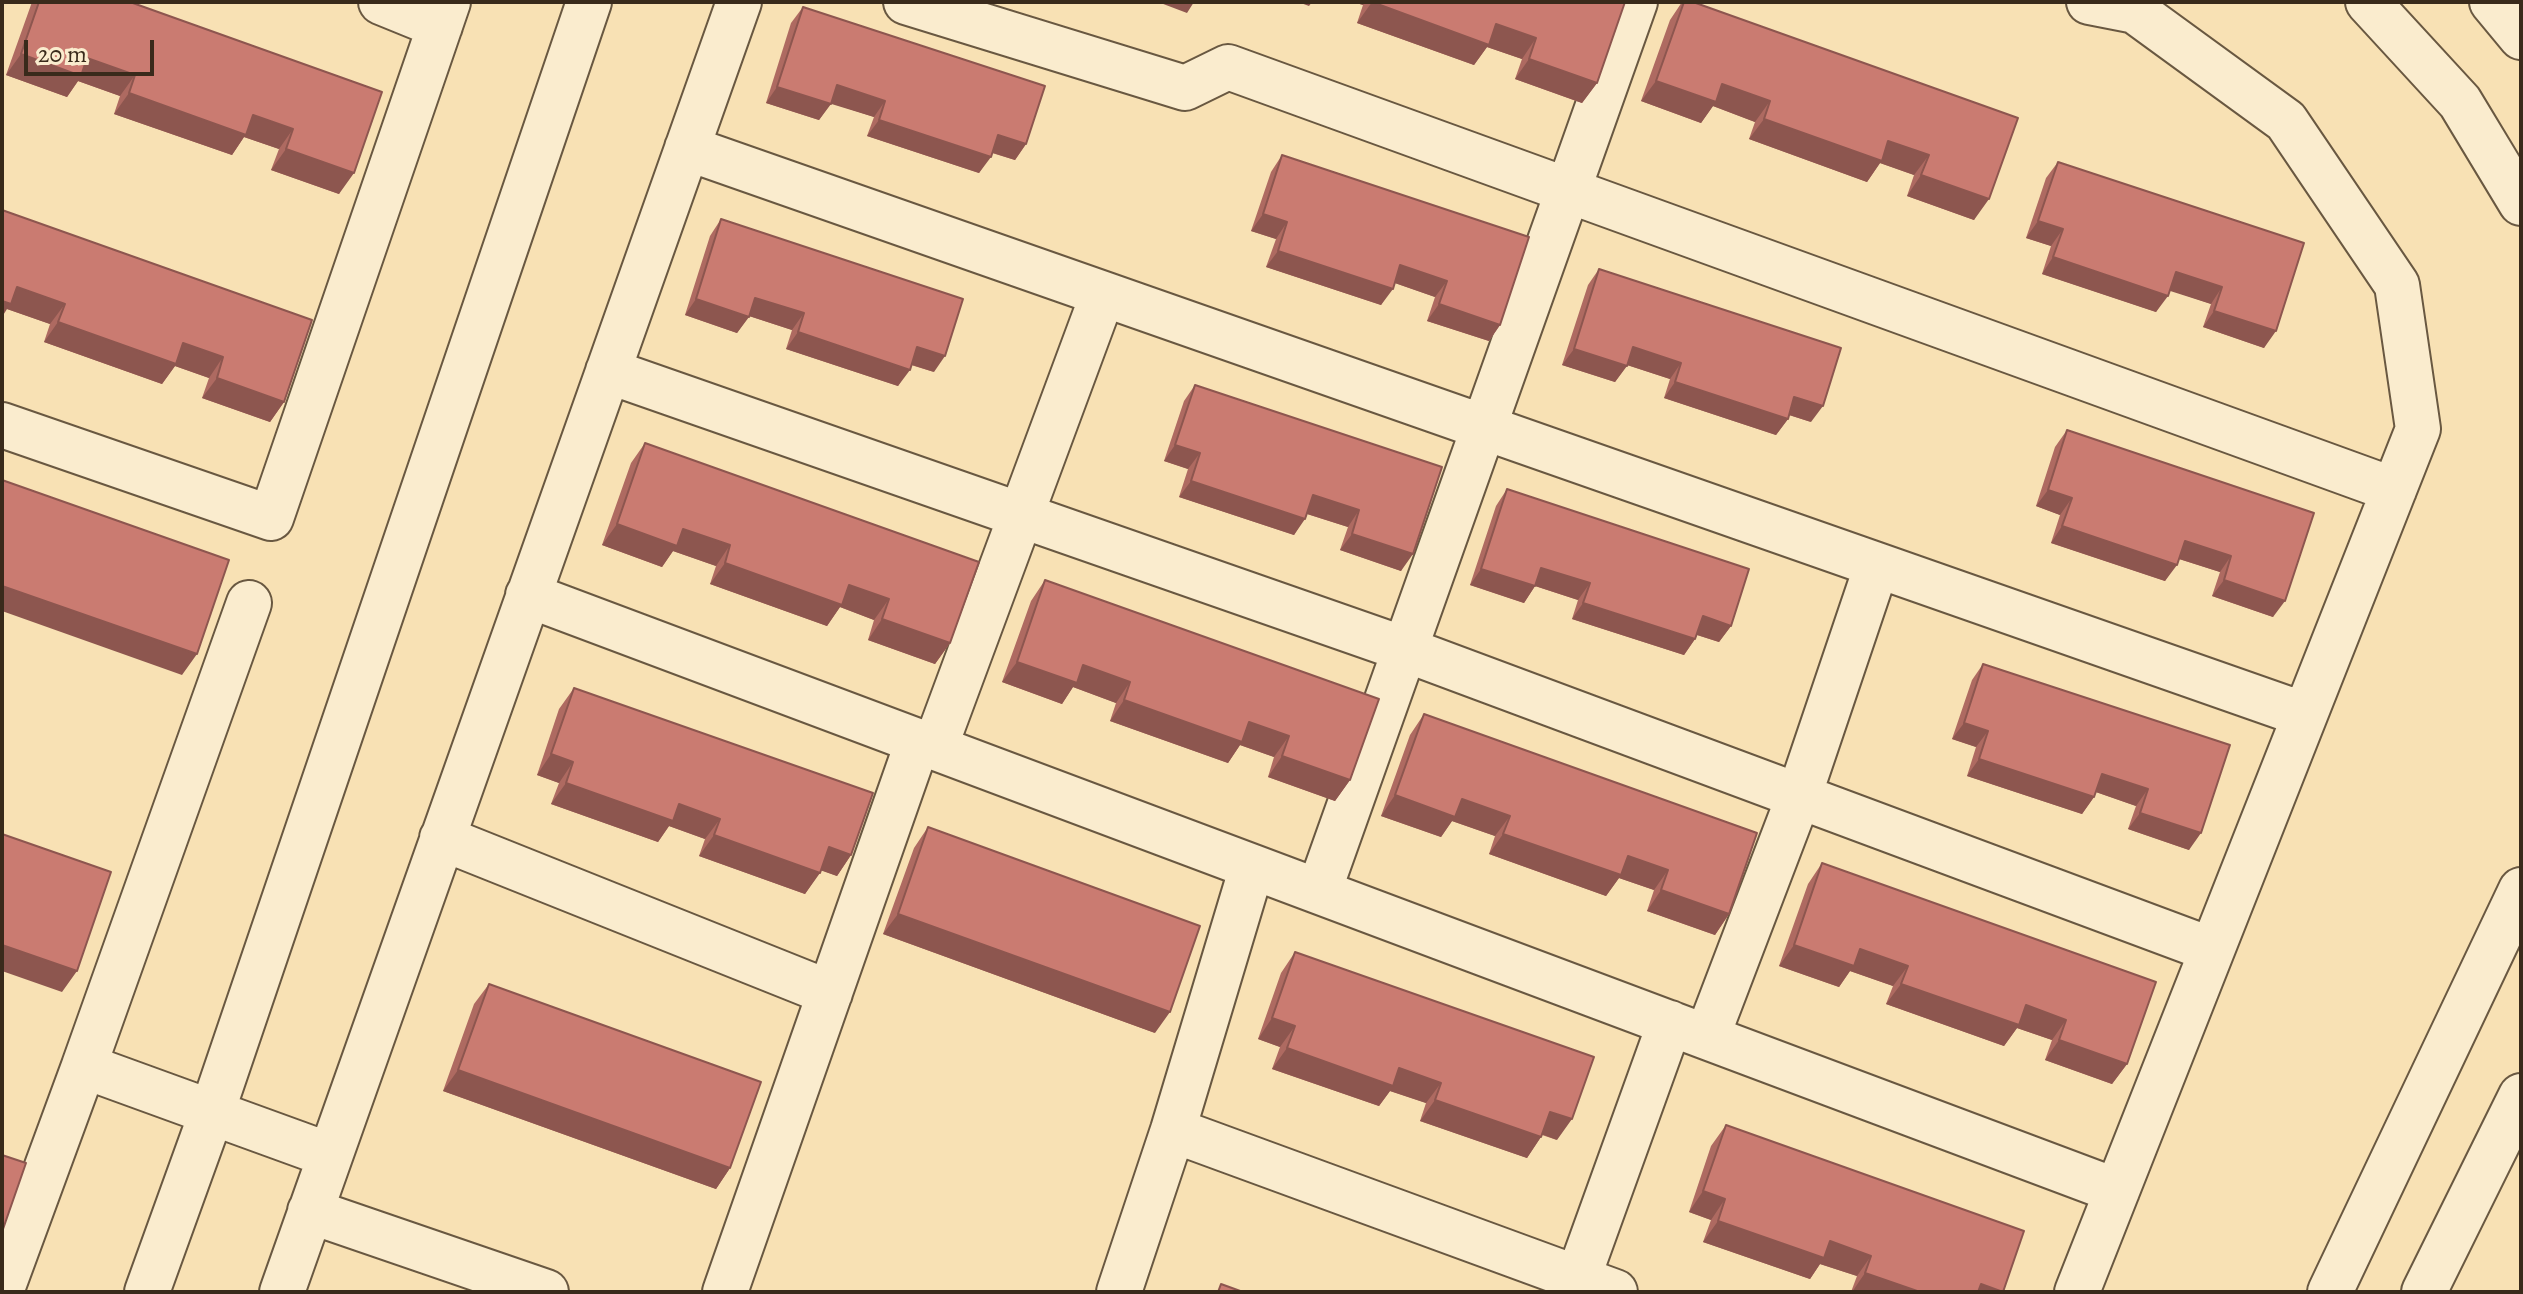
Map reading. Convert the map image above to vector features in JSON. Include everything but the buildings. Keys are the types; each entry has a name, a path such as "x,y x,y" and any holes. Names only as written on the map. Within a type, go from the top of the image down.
{"street":[{"path":"2,425 271,518 444,14 381,2"},
{"path":"147,1292 212,1112 589,2"},
{"path":"282,1292 739,2"},
{"path":"906,2 1185,88 1228,67 1567,193 2394,490"},
{"path":"1319,891 1635,2"},
{"path":"2077,1292 2418,429 2397,285 2286,121 2135,11 2089,2"},
{"path":"2368,2 2460,102 2521,203"},
{"path":"2492,2 2521,37"},
{"path":"687,148 2305,715"},
{"path":"725,1292 830,993 1103,294"},
{"path":"608,371 1404,649 2212,950"},
{"path":"1173,1130 1589,1288 1689,1030 1799,796 1877,565"},
{"path":"528,595 2117,1191"},
{"path":"2,1289 249,603"},
{"path":"442,838 830,993"},
{"path":"1119,1292 1173,1130 1252,867"},
{"path":"2330,1292 2521,890"},
{"path":"84,1066 329,1155"},
{"path":"2424,1292 2521,1096"},
{"path":"310,1211 546,1292"}]}
